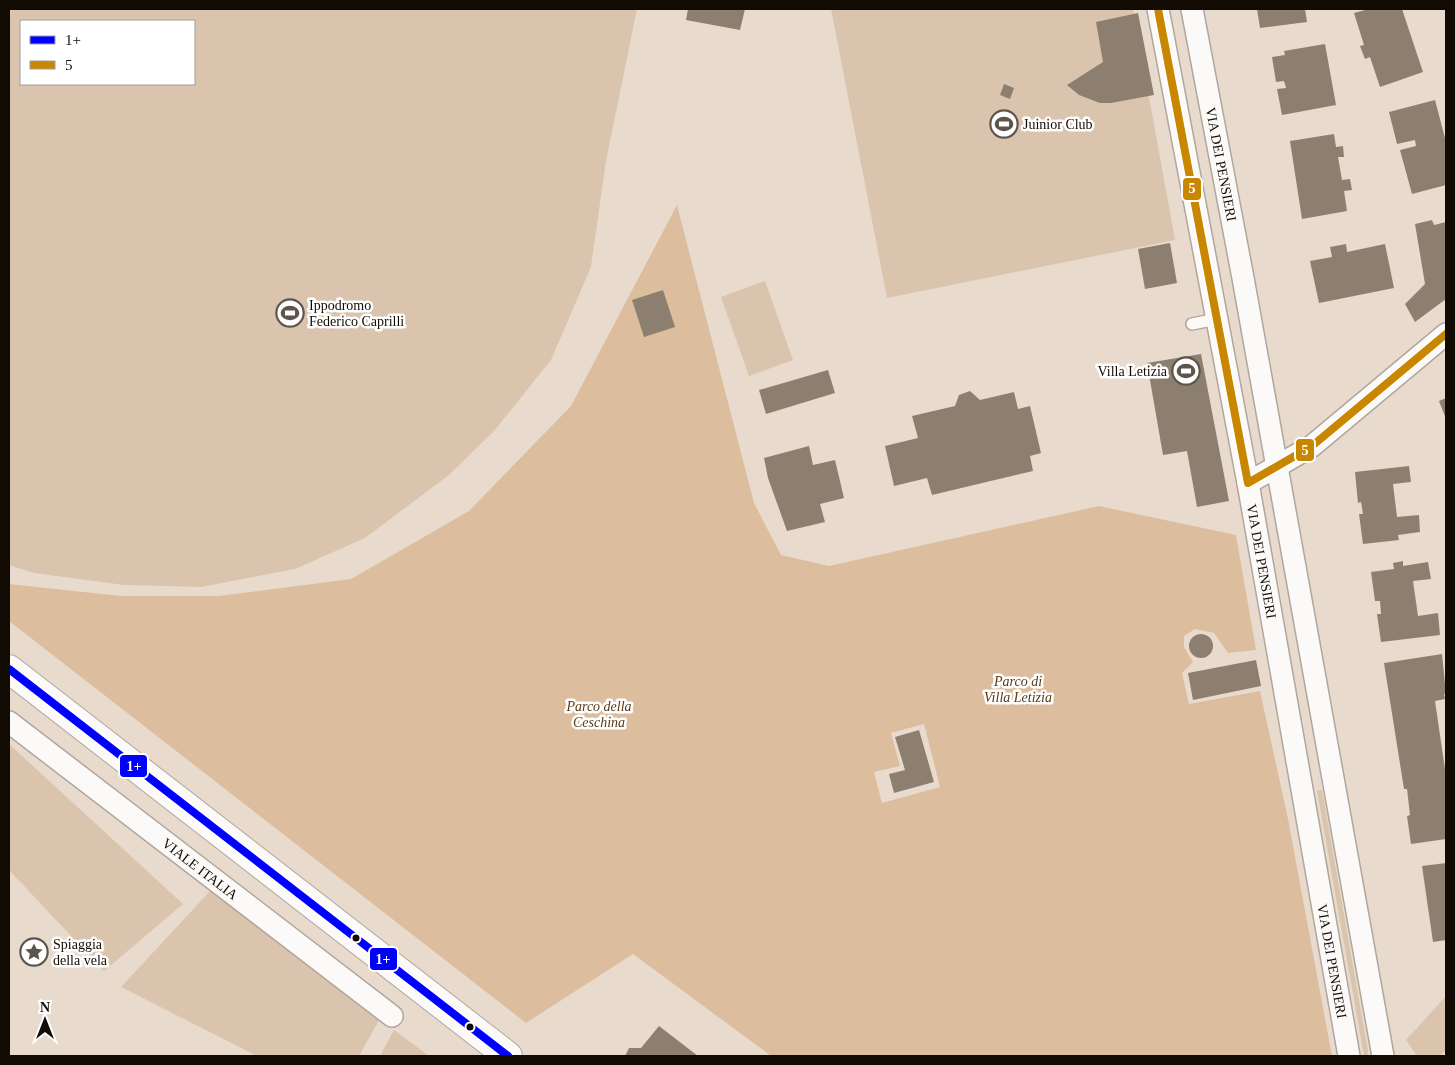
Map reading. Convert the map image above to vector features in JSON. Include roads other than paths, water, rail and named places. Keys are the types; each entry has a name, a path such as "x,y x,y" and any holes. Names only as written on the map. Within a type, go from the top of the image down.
{"main road":[{"path":"9,670 508,1056"}],"street":[{"name":"VIA DEI PENSIERI","path":"1158,9 1248,483 1349,1056"},
{"name":"VIA DEI PENSIERI","path":"1192,9 1383,1056"},
{"path":"1248,483 1277,468 1312,446 1446,334"},
{"name":"VIALE ITALIA","path":"9,722 392,1016"}],"lane":[{"path":"1192,324 1217,319"}],"place":[{"name":"Juinior Club","path":"1004,124"},
{"name":"Ippodromo Federico Caprilli","path":"290,313"},
{"name":"Villa Letizia","path":"1186,371"},
{"name":"Spiaggia della vela","path":"34,952"}],"park label":[{"name":"Parco di Villa Letizia","path":"1018,690"},
{"name":"Parco della Ceschina","path":"599,714"}]}
